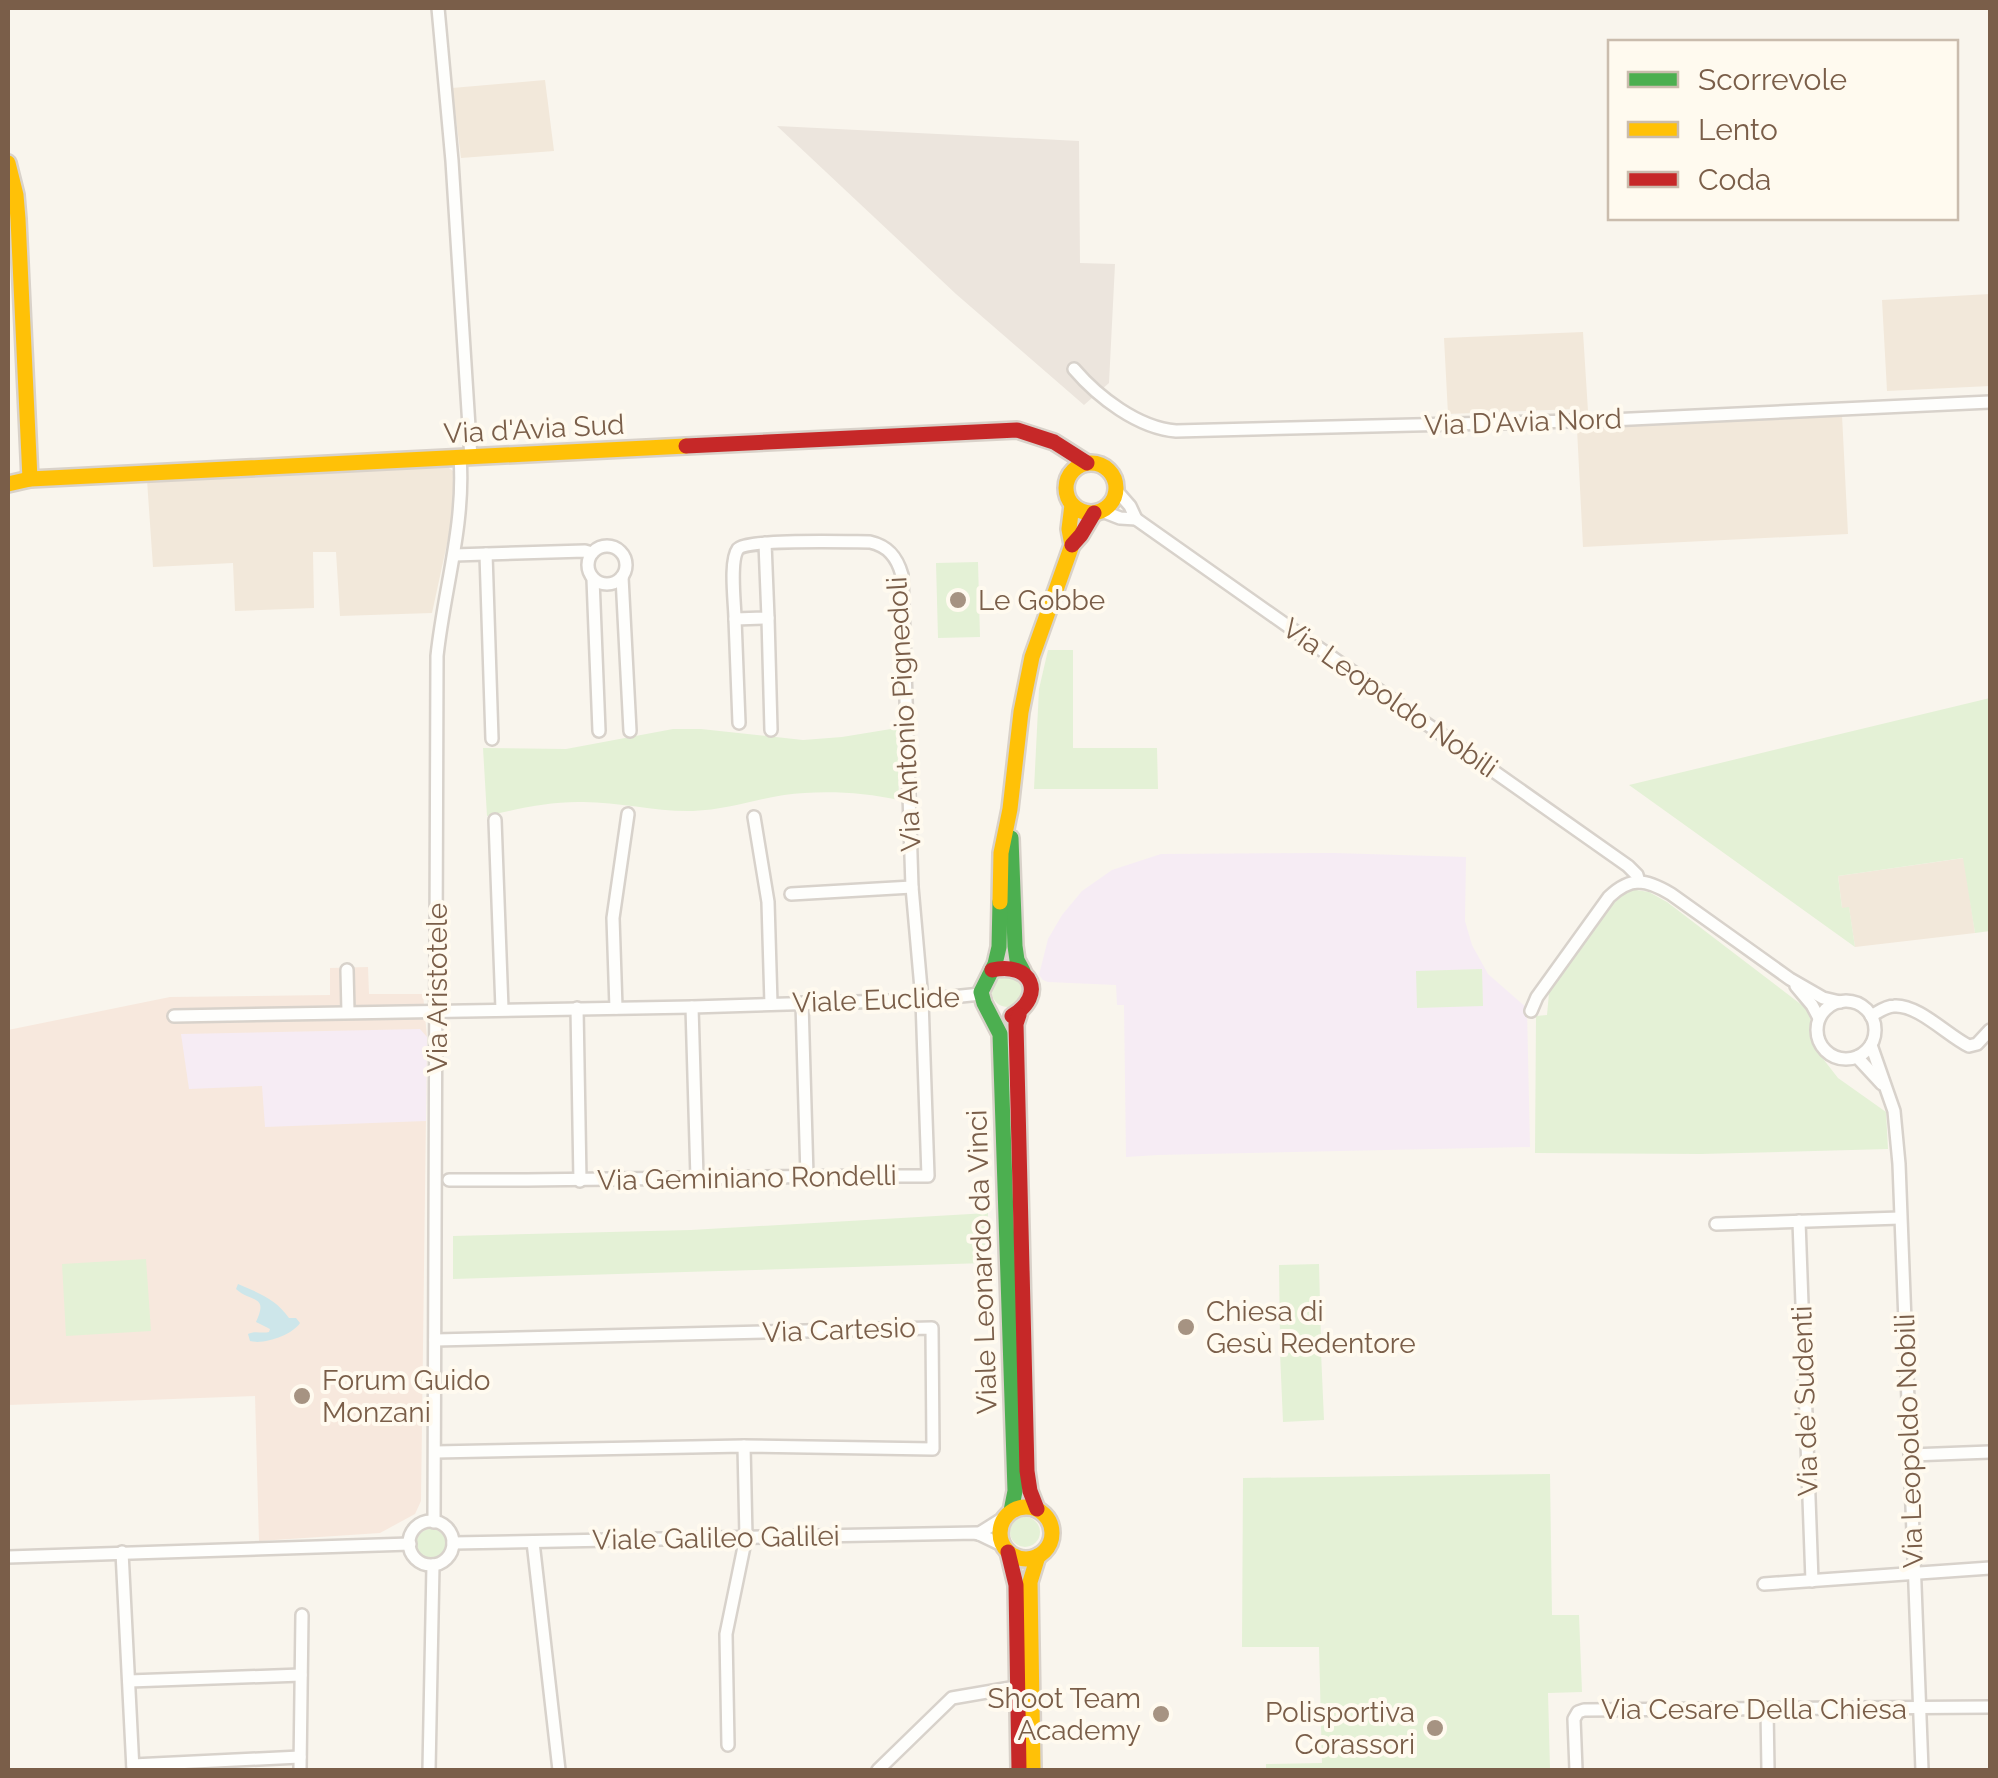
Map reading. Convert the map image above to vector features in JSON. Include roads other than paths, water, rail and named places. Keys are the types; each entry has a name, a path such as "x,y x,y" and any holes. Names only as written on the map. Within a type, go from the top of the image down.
{"main road":[{"path":"8,163 18,219 30,479"},
{"name":"Via d'Avia Sud","path":"8,484 30,479 1017,430 1071,450 1087,463"},
{"path":"1060,447 1070,474"},
{"path":"992,970 998,947 1001,853 1032,657 1072,545 1098,512 1112,502 1114,478 1106,468 1087,463 1070,474 1066,486 1072,504 1072,545"},
{"path":"1072,504 1082,512 1098,512"},
{"path":"1010,809 1014,946 1032,992 1030,1004 1019,1014 1009,1018 991,1012 981,994 985,977 1002,966 1023,971"},
{"name":"Viale Leonardo da Vinci","path":"991,1012 1000,1034 1015,1491 1008,1514"},
{"name":"Viale Leonardo da Vinci","path":"1019,1014 1016,1074 1026,1451 1030,1491 1037,1509"},
{"path":"1020,1770 1025,1686 1030,1582 1038,1556 1048,1546 1052,1532 1048,1518 1037,1509 1019,1508 1008,1514 1000,1534 1016,1585 1025,1686 1033,1770"},
{"path":"1006,1549 1018,1557 1038,1556"}],"street":[{"name":"Via Aristotele","path":"434,1522 437,656 466,458 452,161 438,8"},
{"name":"Via D'Avia Nord","path":"1074,369 1142,422 1176,431 1610,420 1990,402"},
{"name":"Via Leopoldo Nobili","path":"1116,490 1136,519 1628,866 1638,882 1671,894 1790,979 1823,998 1840,1002"},
{"name":"Via Leopoldo Nobili","path":"1098,512 1136,519"},
{"path":"739,723 734,556 741,546 766,542 771,730"},
{"name":"Via Antonio Pignedoli","path":"766,542 870,542 885,547 900,568 912,887 922,1000"},
{"path":"454,555 616,548 625,558 622,577 630,731"},
{"path":"592,552 588,563 593,579 599,730"},
{"path":"486,554 492,739"},
{"path":"593,579 609,584 622,577"},
{"path":"736,619 768,618"},
{"path":"616,1008 613,918 628,814"},
{"name":"Viale Euclide","path":"754,816 766,891 771,1004"},
{"path":"495,820 502,1010"},
{"path":"1531,1011 1609,897 1625,884 1638,882"},
{"name":"Via Antonio Pignedoli","path":"790,894 912,887"},
{"path":"347,970 348,1012"},
{"name":"Via Leopoldo Nobili","path":"1790,979 1820,1018"},
{"name":"Viale Euclide","path":"174,1016 922,1000 981,994"},
{"name":"Via Geminiano Rondelli","path":"449,1180 928,1176 922,1000"},
{"path":"1840,1002 1858,1004 1870,1016 1874,1034 1870,1045 1857,1057 1840,1058 1825,1050 1818,1035 1820,1018 1830,1006 1840,1002"},
{"path":"802,1003 808,1176"},
{"path":"692,1006 697,1178"},
{"path":"1870,1016 1901,1006 1969,1046 1990,1030"},
{"path":"577,1008 580,1181"},
{"name":"Via Leopoldo Nobili","path":"1870,1045 1894,1111 1922,1770"},
{"name":"Via Leopoldo Nobili","path":"1857,1057 1880,1081 1894,1111"},
{"path":"1716,1224 1900,1218"},
{"name":"Via de’ Sudenti","path":"1799,1221 1812,1581"},
{"name":"Via Cartesio","path":"435,1340 932,1328 933,1448 744,1446 435,1452"},
{"path":"728,1745 726,1634 746,1538 744,1446"},
{"path":"1911,1455 1990,1452"},
{"path":"1006,1549 978,1534 1008,1514"},
{"path":"434,1522 448,1529 453,1543 446,1559 433,1565 418,1560 410,1544 416,1528 434,1522"},
{"name":"Viale Galileo Galilei","path":"453,1543 978,1534"},
{"path":"533,1542 559,1770"},
{"path":"8,1557 410,1544"},
{"path":"122,1552 133,1768 300,1764 302,1615"},
{"path":"429,1770 433,1565"},
{"path":"1764,1584 1990,1568"},
{"path":"129,1681 301,1675"},
{"path":"878,1770 952,1698 1025,1686"},
{"name":"Via Cesare Della Chiesa","path":"1576,1770 1574,1718 1584,1710 1990,1706"},
{"path":"1767,1709 1768,1770"}],"water":[{"path":"238,1284 266,1297 300,1323 277,1338 250,1341 248,1334 270,1329 256,1322 259,1303 236,1289"}],"place":[{"name":"Le Gobbe","path":"958,600"},
{"name":"Chiesa di Gesù Redentore","path":"1186,1327"},
{"name":"Forum Guido Monzani","path":"302,1396"},
{"name":"Shoot Team Academy","path":"1161,1714"},
{"name":"Polisportiva Corassori","path":"1435,1728"}]}
